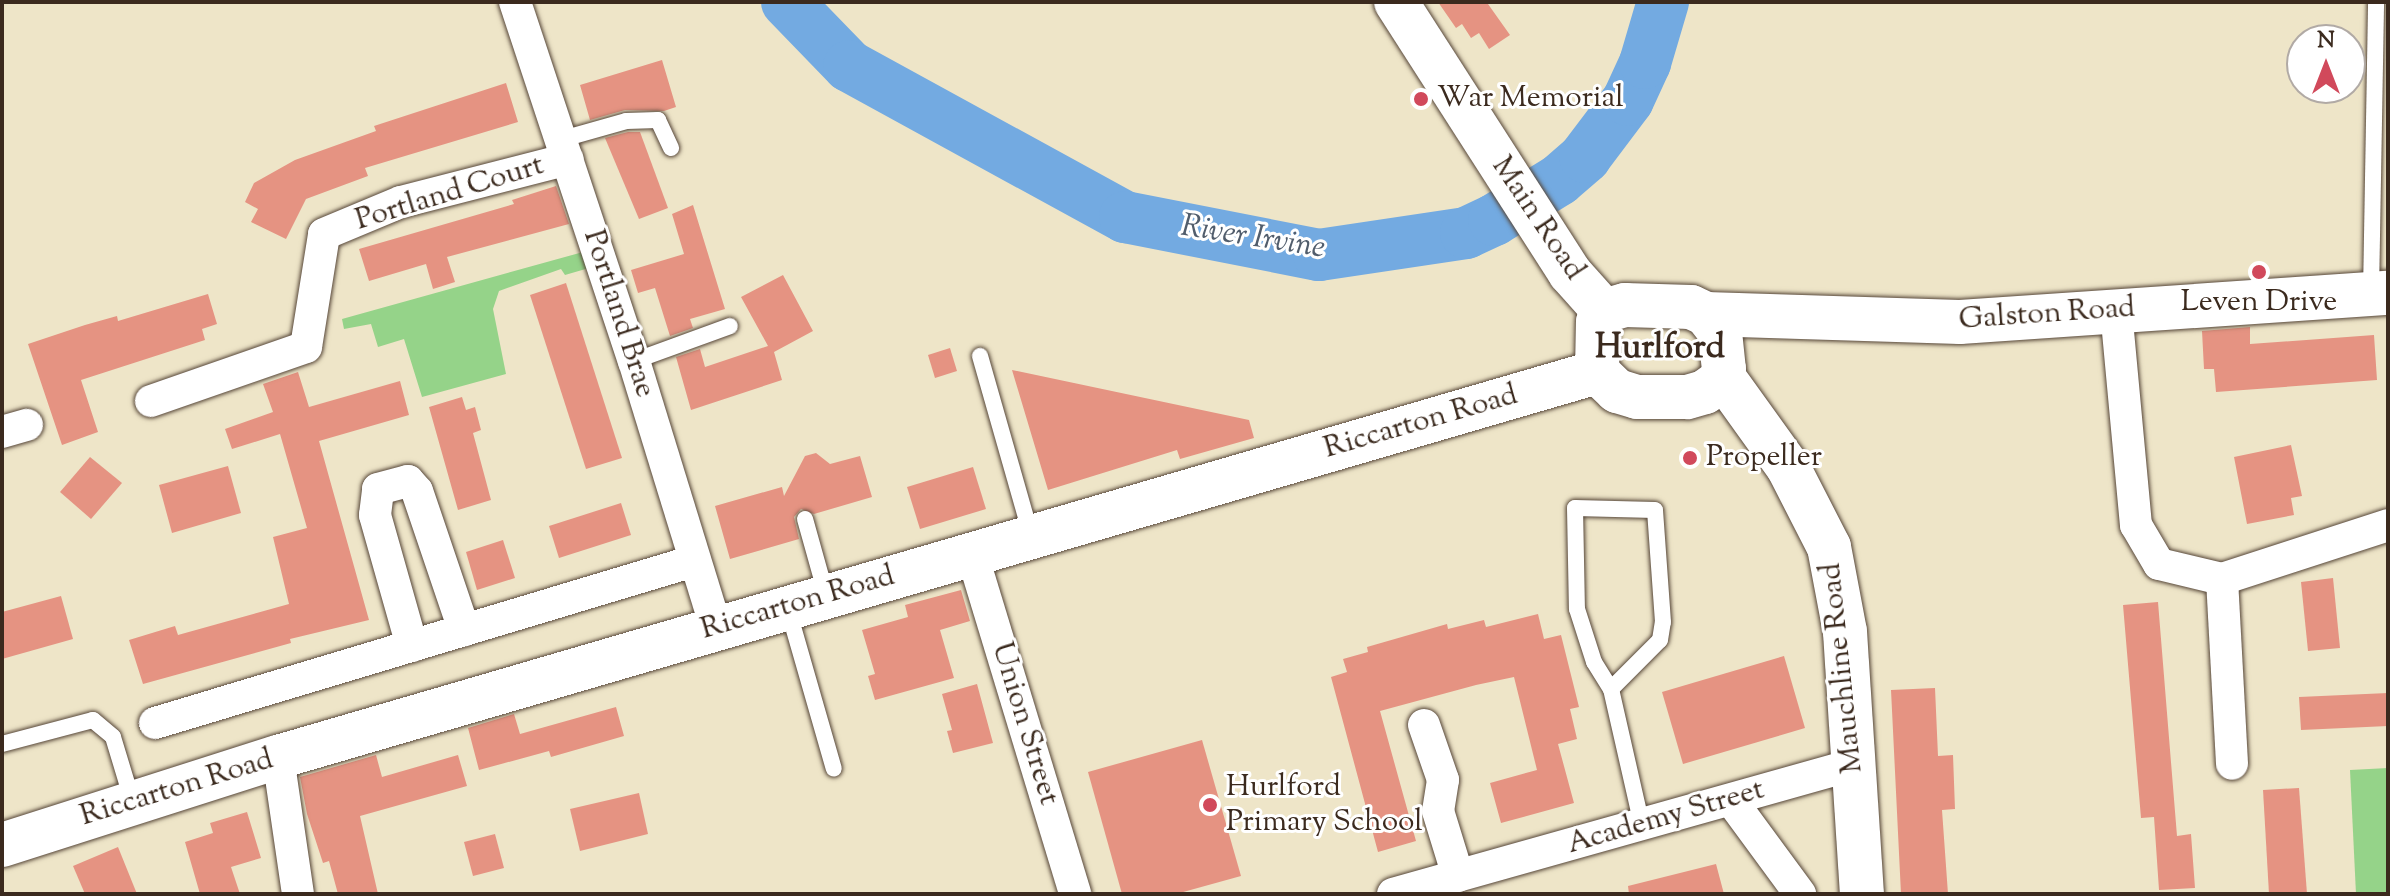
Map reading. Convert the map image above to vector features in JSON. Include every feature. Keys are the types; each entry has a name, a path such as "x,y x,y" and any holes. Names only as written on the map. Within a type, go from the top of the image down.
{"main road":[{"name":"Main Road","path":"1396,2 1570,273 1604,311"},
{"name":"Galston Road","path":"1706,314 1960,322 2380,294"},
{"path":"1634,304 1691,307 1706,314 1722,339 1724,378 1695,396 1637,397 1617,391 1597,372 1596,328 1604,311 1634,304"},
{"name":"Riccarton Road","path":"2,845 132,801 278,757 1597,372"},
{"name":"Mauchline Road","path":"1724,378 1788,467 1829,547 1845,632 1856,764 1862,894"}],"street":[{"name":"Portland Brae","path":"515,2 634,361 716,628"},
{"name":"Portland Court","path":"151,401 306,347 324,234 401,202 563,150"},
{"path":"2116,310 2136,525 2159,564 2222,579 2388,525"},
{"path":"412,646 375,515 378,489 408,481 417,491 464,630"},
{"name":"Union Street","path":"972,554 1075,894"},
{"path":"155,723 694,561"},
{"path":"2222,579 2232,764"},
{"path":"1424,725 1443,780 1438,811 1470,881"},
{"path":"278,757 298,894"},
{"name":"Academy Street","path":"1393,894 1470,881 1642,825 1856,764"},
{"path":"1731,800 1800,894"}],"lane":[{"path":"2376,2 2380,294"},
{"path":"563,150 643,119 658,120 671,148"},
{"path":"634,361 730,326"},
{"path":"980,356 1031,536"},
{"path":"1611,689 1660,640 1663,622 1655,510 1575,508 1577,609 1594,662 1611,689 1642,825"},
{"path":"805,519 807,602 834,769"},
{"path":"2,744 93,720 113,737 132,801"}],"green space":[{"path":"583,252 589,268 565,275 561,269 499,291 493,309 506,374 422,397 404,339 378,347 371,324 344,329 342,319"},
{"path":"2388,768 2388,894 2356,894 2350,770"}],"building":[{"path":"1438,2 1492,2 1488,4 1510,35 1489,49 1479,33 1471,38 1462,24 1456,28"},
{"path":"662,60 676,107 664,111 625,110 590,120 580,85"},
{"path":"506,83 518,122 365,168 368,176 306,199 286,239 251,222 258,209 245,202 254,183 295,160 376,131 374,126"},
{"path":"640,132 668,208 639,219 605,138"},
{"path":"556,186 569,224 447,257 455,282 433,289 426,264 369,281 359,249 514,204 512,200"},
{"path":"693,205 725,309 690,319 693,328 670,336 655,288 638,293 631,270 684,254 672,214"},
{"path":"783,275 813,331 774,352 782,380 691,410 676,357 700,349 705,367 768,346 741,297"},
{"path":"566,283 622,458 586,469 530,295"},
{"path":"208,294 217,324 202,329 205,340 81,380 98,432 62,445 28,344 117,316 118,321"},
{"path":"2250,327 2250,344 2374,335 2377,380 2216,392 2214,369 2204,369 2202,331"},
{"path":"950,348 957,371 935,378 928,355"},
{"path":"1012,370 1249,420 1254,438 1180,459 1177,450 1048,490"},
{"path":"298,372 309,407 400,381 409,415 319,441 369,620 290,639 291,643 143,684 129,640 175,626 178,635 289,604 273,537 307,528 280,434 232,449 225,429 273,412 263,384"},
{"path":"462,397 466,410 475,407 481,430 473,433 491,500 458,510 429,407"},
{"path":"2291,445 2302,496 2291,498 2294,515 2247,524 2234,457"},
{"path":"816,453 830,464 860,456 872,497 814,514 801,509 794,517 799,539 730,559 715,506 782,487 784,496 805,456"},
{"path":"90,457 122,483 91,519 60,492"},
{"path":"228,466 241,513 172,533 159,485"},
{"path":"973,467 986,509 920,529 907,487"},
{"path":"621,503 631,535 559,558 549,526"},
{"path":"503,540 515,578 477,590 466,552"},
{"path":"2333,578 2340,648 2308,651 2301,582"},
{"path":"961,590 970,621 940,630 954,678 875,700 868,676 875,674 862,630 908,617 905,605"},
{"path":"61,596 73,639 2,659 2,612"},
{"path":"2158,602 2177,836 2191,834 2195,888 2159,890 2154,817 2141,818 2123,605"},
{"path":"1538,614 1544,639 1561,635 1579,707 1570,709 1577,739 1558,744 1574,803 1501,823 1490,783 1537,770 1514,677 1476,685 1380,711 1416,841 1378,852 1331,677 1347,672 1343,659 1368,652 1367,647 1447,624 1448,629 1484,620 1486,627"},
{"path":"1784,656 1805,728 1683,764 1662,692"},
{"path":"977,684 993,743 953,753 947,731 952,730 942,694"},
{"path":"1935,688 1938,756 1953,755 1955,809 1942,810 1948,894 1901,894 1891,690"},
{"path":"2388,693 2388,726 2301,730 2299,697"},
{"path":"616,707 624,736 551,757 549,751 479,770 468,728 514,714 520,734"},
{"path":"1202,740 1241,876 1176,894 1122,894 1088,772"},
{"path":"376,755 382,777 458,755 467,786 360,816 378,894 338,894 329,861 323,863 307,814 300,777"},
{"path":"2299,788 2307,894 2269,894 2263,790"},
{"path":"639,793 648,834 580,851 570,809"},
{"path":"247,812 261,858 231,867 240,894 200,894 185,842 213,833 210,823"},
{"path":"495,834 504,868 473,876 464,842"},
{"path":"118,847 137,894 85,894 73,866"},
{"path":"1716,864 1724,894 1629,894 1628,886"}],"waterway":[{"name":"River Irvine","path":"787,2 849,66 1125,217 1319,255 1466,233 1494,220 1559,180 1585,157 1628,100 1645,63 1663,2"}],"place":[{"name":"War Memorial","path":"1421,99"},
{"name":"Leven Drive","path":"2259,272"},
{"name":"Propeller","path":"1690,458"},
{"name":"Hurlford Primary School","path":"1210,805"}],"district":[{"name":"Hurlford","path":"1660,349"}]}
